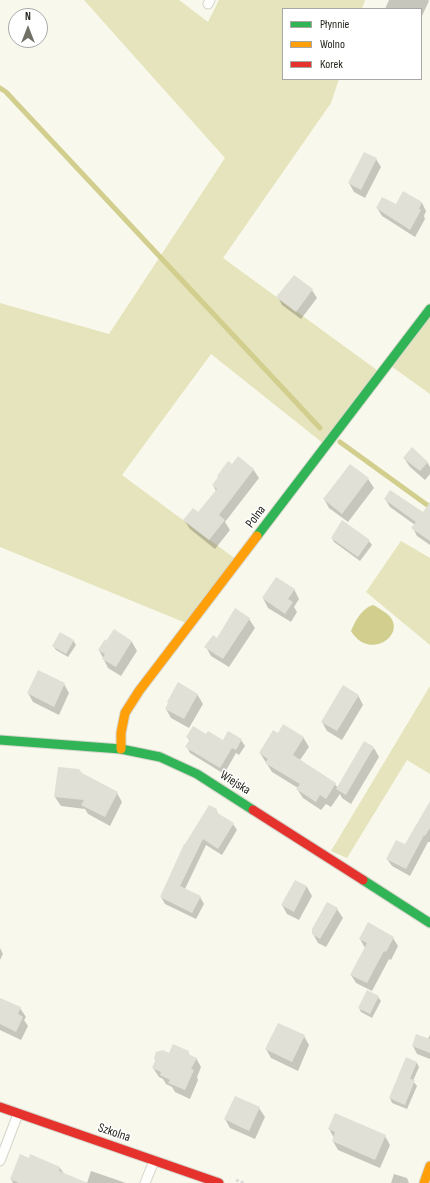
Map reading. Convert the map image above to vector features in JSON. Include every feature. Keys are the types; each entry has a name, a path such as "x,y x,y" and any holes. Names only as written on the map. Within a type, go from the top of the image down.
{"street":[{"name":"Polna","path":"121,749 121,733 125,713 139,692 430,308"},
{"name":"Wiejska","path":"0,740 121,749 160,757 197,774 430,923"},
{"name":"Szkolna","path":"0,1108 219,1183"},
{"path":"424,1183 430,1166"}],"lane":[{"path":"0,1161 18,1114"},
{"path":"145,1183 154,1160"}],"green space":[{"path":"84,0 179,0 208,22 219,0 365,0 362,8 282,8 282,80 339,80 331,103 223,258 381,373 324,444 211,354 122,475 237,560 186,623 0,547 0,303 109,334 225,158"},
{"path":"430,317 430,394 391,366"},
{"path":"401,541 430,558 430,645 366,592"},
{"path":"430,686 430,774 407,760 347,858 331,851"}],"shaded area":[{"path":"373,605 386,613 392,621 394,628 391,635 385,641 377,644 368,644 359,640 351,631 362,612"}],"building":[{"path":"364,152 377,158 361,190 348,183"},
{"path":"403,191 422,202 419,209 421,210 410,230 376,208 382,197 396,204"},
{"path":"294,275 313,289 296,312 276,297"},
{"path":"412,447 428,462 420,471 403,458"},
{"path":"238,456 254,469 219,515 225,520 209,540 183,520 193,508 198,512 217,489 212,485 218,477 217,476 228,461 232,464"},
{"path":"350,464 369,478 342,514 323,499"},
{"path":"390,490 423,512 430,502 430,541 411,528 416,522 384,499"},
{"path":"342,520 370,540 358,557 331,538"},
{"path":"276,577 295,589 288,599 293,602 285,614 262,598"},
{"path":"235,608 250,618 223,659 204,647 213,635 217,638"},
{"path":"114,629 132,641 116,667 102,659 105,654 98,650"},
{"path":"60,632 74,640 66,654 52,646"},
{"path":"38,670 65,683 54,707 27,693"},
{"path":"178,682 198,694 184,719 165,709 168,703 167,702"},
{"path":"343,685 359,695 337,731 321,722"},
{"path":"283,724 304,737 293,755 336,783 326,799 320,795 316,802 296,789 300,784 265,763 268,759 259,753 273,730 278,733"},
{"path":"193,726 206,734 208,731 223,740 228,731 242,739 236,750 232,748 220,768 185,747 190,739 186,737"},
{"path":"364,741 374,747 346,795 336,789"},
{"path":"58,767 79,769 82,773 118,792 105,817 81,805 84,800 54,797"},
{"path":"430,801 430,828 425,836 424,835 406,869 386,859 396,840 405,844"},
{"path":"209,805 217,809 216,812 234,823 218,849 203,839 180,886 201,896 192,913 160,897 184,844"},
{"path":"295,880 307,886 294,912 281,905"},
{"path":"327,902 338,908 320,939 312,934 312,929"},
{"path":"368,922 394,937 386,952 384,951 367,983 350,975 367,943 359,939"},
{"path":"367,990 379,996 370,1014 358,1008"},
{"path":"0,998 21,1007 18,1014 23,1017 16,1032 0,1024"},
{"path":"278,1023 305,1035 292,1062 265,1049"},
{"path":"416,1034 430,1039 430,1053 412,1046"},
{"path":"173,1044 189,1051 188,1054 197,1058 191,1069 194,1070 185,1090 168,1083 170,1080 160,1075 161,1072 152,1068 155,1061 154,1058 156,1052 163,1050 169,1053"},
{"path":"406,1057 417,1062 410,1079 415,1080 405,1105 389,1098"},
{"path":"235,1096 260,1107 249,1131 224,1119"},
{"path":"335,1113 386,1135 375,1160 332,1141 335,1132 328,1129"},
{"path":"20,1154 29,1158 30,1154 60,1167 59,1171 88,1183 19,1183 10,1179"}],"waterway":[{"path":"0,88 6,92 320,428"},
{"path":"340,442 430,507"}],"traffic: fast":[{"path":"257,536 430,309"},
{"path":"0,740 121,749 160,757 197,774 253,810"},
{"path":"363,880 430,923"}],"traffic: slow":[{"path":"121,749 121,733 125,713 139,691 257,536"},
{"path":"424,1183 430,1166"}],"traffic: jam":[{"path":"253,810 363,880"},
{"path":"0,1107 219,1183"}]}
